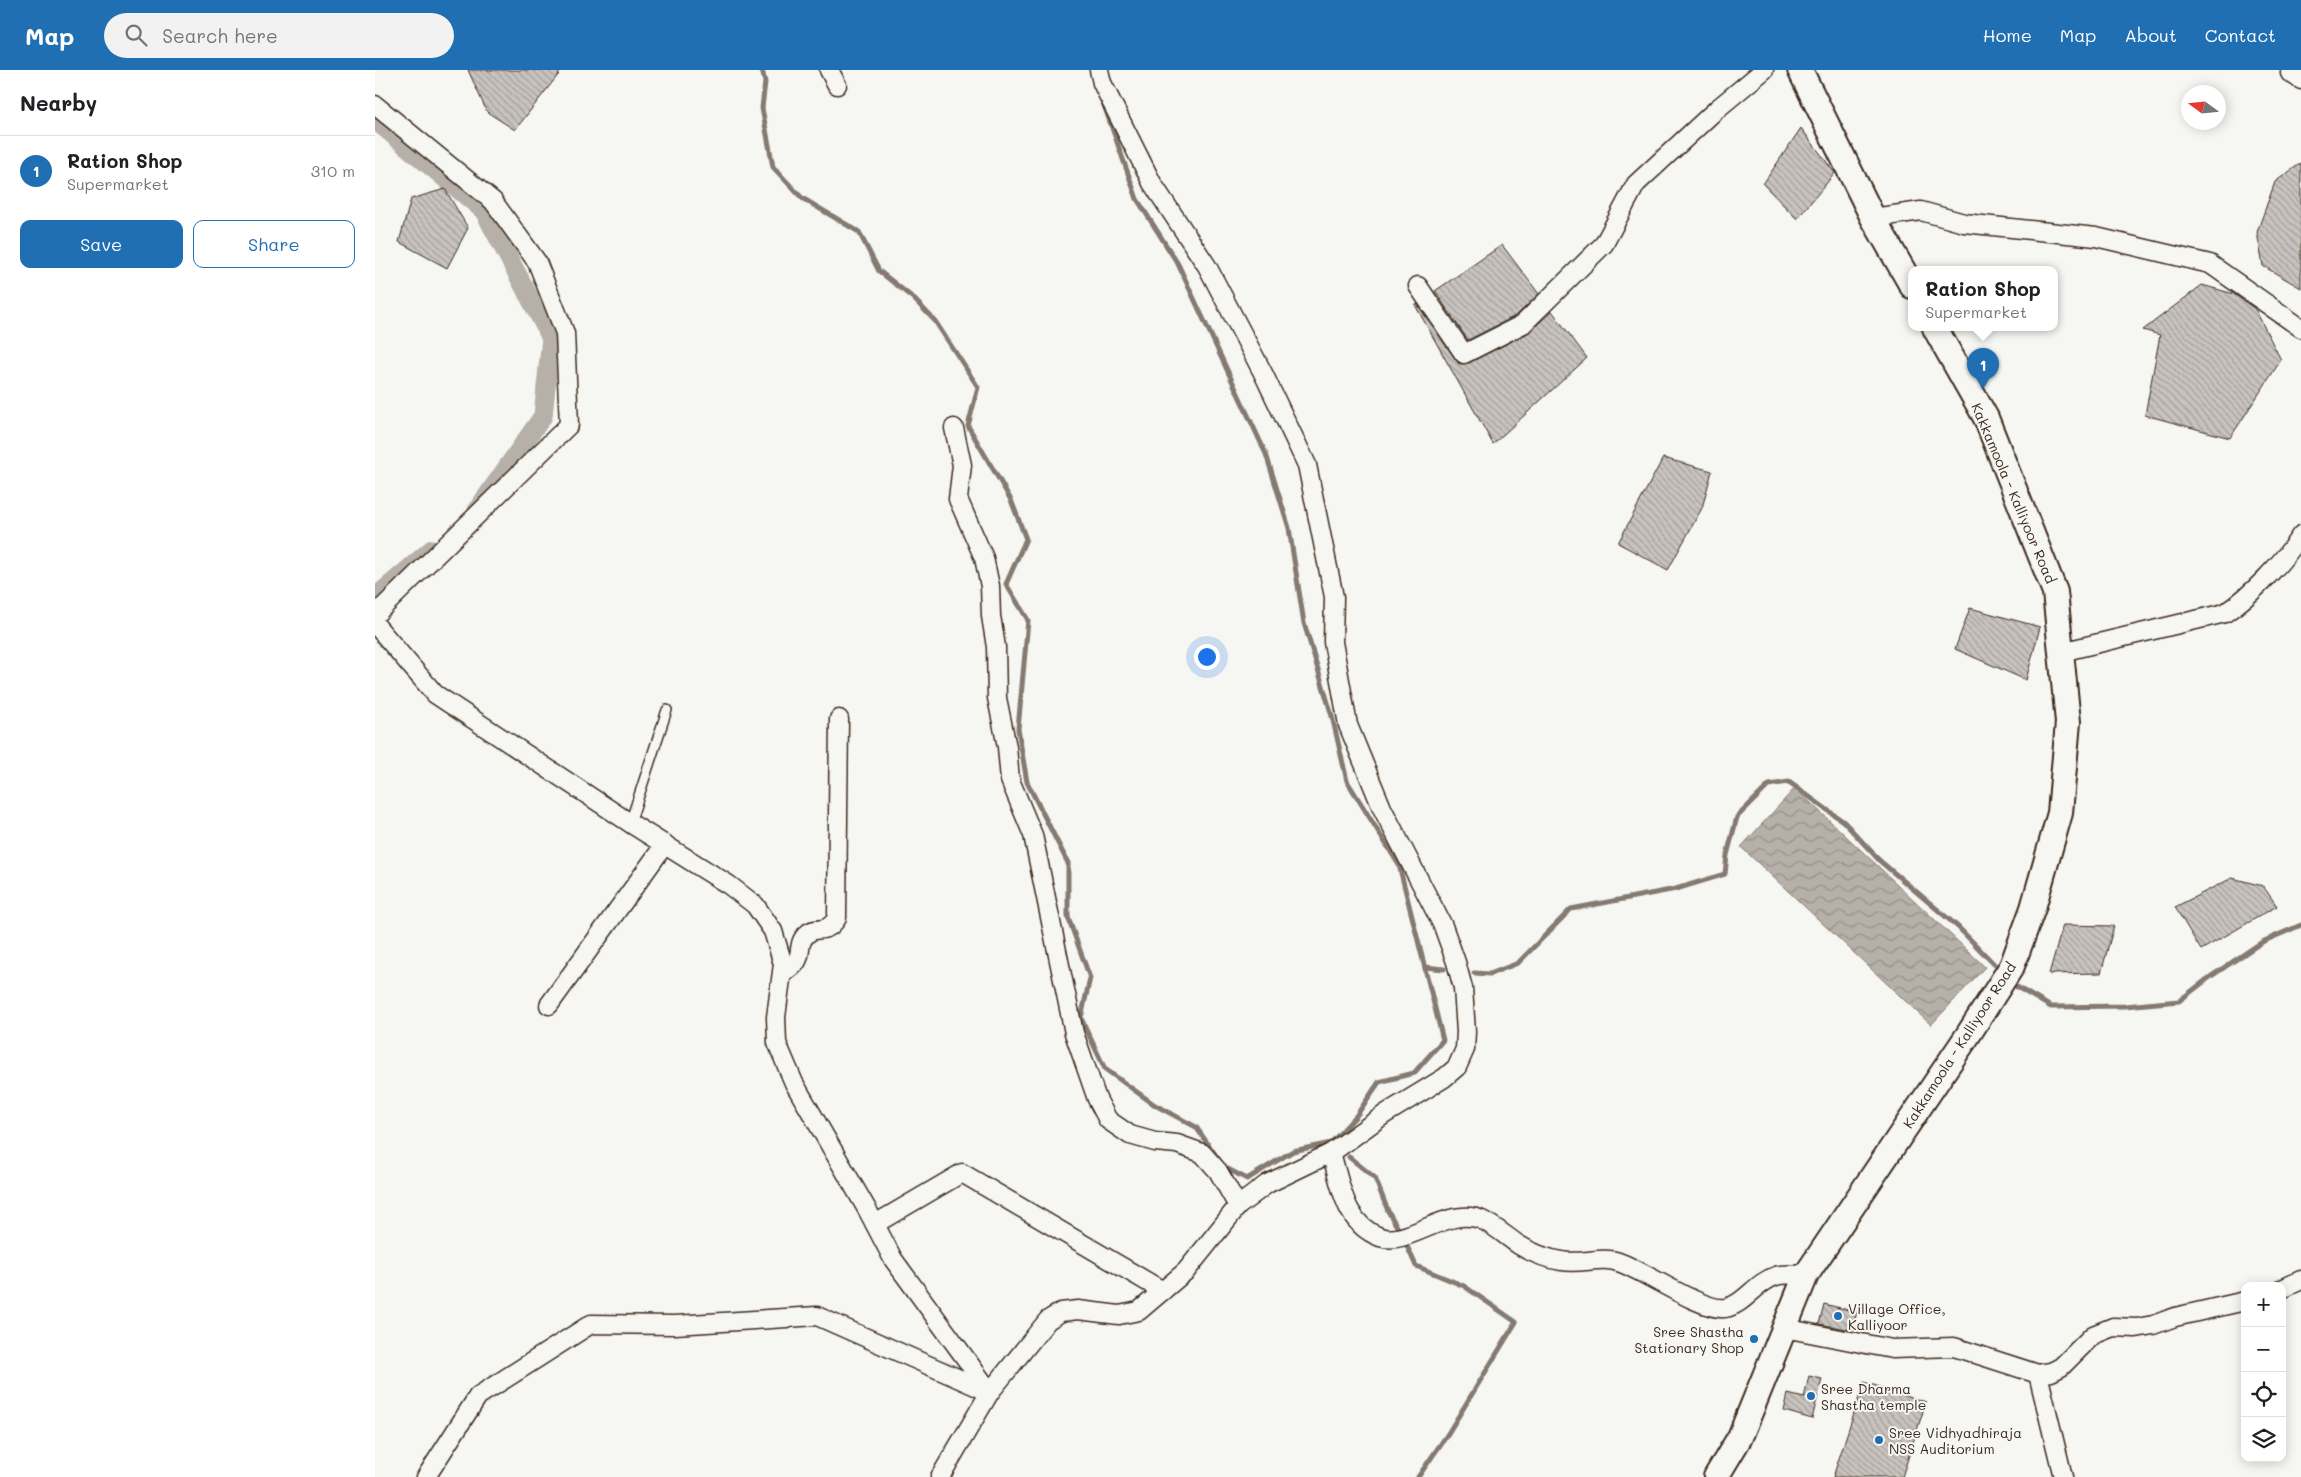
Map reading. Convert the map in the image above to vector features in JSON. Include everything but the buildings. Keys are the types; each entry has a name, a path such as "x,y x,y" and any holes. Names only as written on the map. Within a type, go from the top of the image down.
{"main road":[{"path":"1800,70 1873,218 1908,279"},
{"name":"Kakkamoola - Kalliyoor Road","path":"1716,1477 1740,1437 1806,1275 1968,1035 2012,966 2033,908 2060,813 2068,722 2055,592 1986,418 1937,331"}],"street":[{"path":"940,1477 990,1392 1048,1320 1061,1312 1078,1310 1119,1315 1139,1311 1186,1271 1238,1206 1267,1184 1331,1152 1385,1114 1445,1078 1457,1067 1465,1049 1463,988 1456,962 1443,926 1382,808 1348,724 1333,642 1334,597 1307,464 1263,373 1207,266 1152,183 1101,83 1099,70"},
{"path":"1418,286 1464,354 1523,324 1604,244 1636,184 1717,109 1764,70"},
{"path":"2291,70 2290,73 2301,80"},
{"path":"375,104 493,201 537,262 565,333 569,425 375,615"},
{"path":"1873,218 1921,211 1965,223 2096,237 2210,264 2301,328"},
{"path":"954,428 962,464 958,500 983,558 990,586 991,616 996,647 997,698 1007,747 1010,780 1033,835 1074,1033 1097,1099 1108,1120 1130,1135 1155,1142 1177,1144 1202,1153 1218,1171 1238,1206"},
{"path":"2061,652 2225,613 2240,603 2293,547 2301,535"},
{"path":"375,624 435,694 630,823 729,884 755,905 773,930 783,964 777,1016 777,1043 794,1083 893,1259 990,1392"},
{"path":"783,973 800,959 805,936 809,931 825,930 832,926 837,918 839,719"},
{"path":"549,1005 665,844"},
{"path":"1331,1152 1348,1210 1361,1226 1381,1237 1403,1237 1439,1221 1461,1218 1480,1219 1521,1246 1546,1257 1563,1262 1585,1262 1605,1259 1621,1262 1707,1305 1724,1308 1738,1301 1757,1285 1776,1276 1806,1275"},
{"path":"875,1224 962,1173 1163,1291"},
{"path":"2286,1287 2301,1280"},
{"path":"1784,1328 1893,1349 1954,1348 2038,1374 2051,1372 2061,1367 2093,1335 2113,1326 2136,1328 2153,1325 2175,1317 2241,1302"},
{"path":"426,1477 478,1396 591,1324 675,1325 817,1316 990,1392"},
{"path":"2038,1374 2063,1477"}],"lane":[{"path":"630,823 667,710"}],"water":[{"path":"1795,788 1985,967 1931,1025 1741,847"}],"waterway":[{"path":"762,70 765,82 762,108 773,167 802,198 859,232 879,271 913,298 935,321 978,387 968,426 1011,500 1026,539 1006,584 1028,620 1018,729 1027,782 1068,863 1068,917 1090,978 1081,1018 1105,1069 1155,1105 1196,1127 1224,1167 1247,1179 1293,1151 1331,1143 1356,1116 1379,1082 1414,1073 1443,1040 1399,865 1347,781 1332,716 1304,623 1289,528 1266,454 1178,264 1137,199 1105,108"},
{"path":"375,120 484,211 551,338 543,416 477,510"},
{"path":"378,595 432,549"},
{"path":"1474,973 1490,974 1518,963 1571,909 1676,889 1725,874 1727,855 1737,817 1769,785 1789,782 1844,822 1880,861 1958,927 1994,964"},
{"path":"2017,987 2051,1007 2125,1006 2179,1001 2210,977 2262,942 2301,925"},
{"path":"1425,967 1444,969"},
{"path":"1349,1157 1375,1178 1388,1211 1403,1237 1416,1266 1464,1286 1516,1322 1447,1435 1418,1477"}],"place":[{"name":"Ration Shop","path":"1983,389"},
{"name":"Village Office, Kalliyoor","path":"1838,1316"},
{"name":"Sree Shastha Stationary Shop","path":"1754,1339"},
{"name":"Sree Dharma Shastha temple","path":"1811,1396"},
{"name":"Sree Vidhyadhiraja NSS Auditorium","path":"1879,1440"}]}
